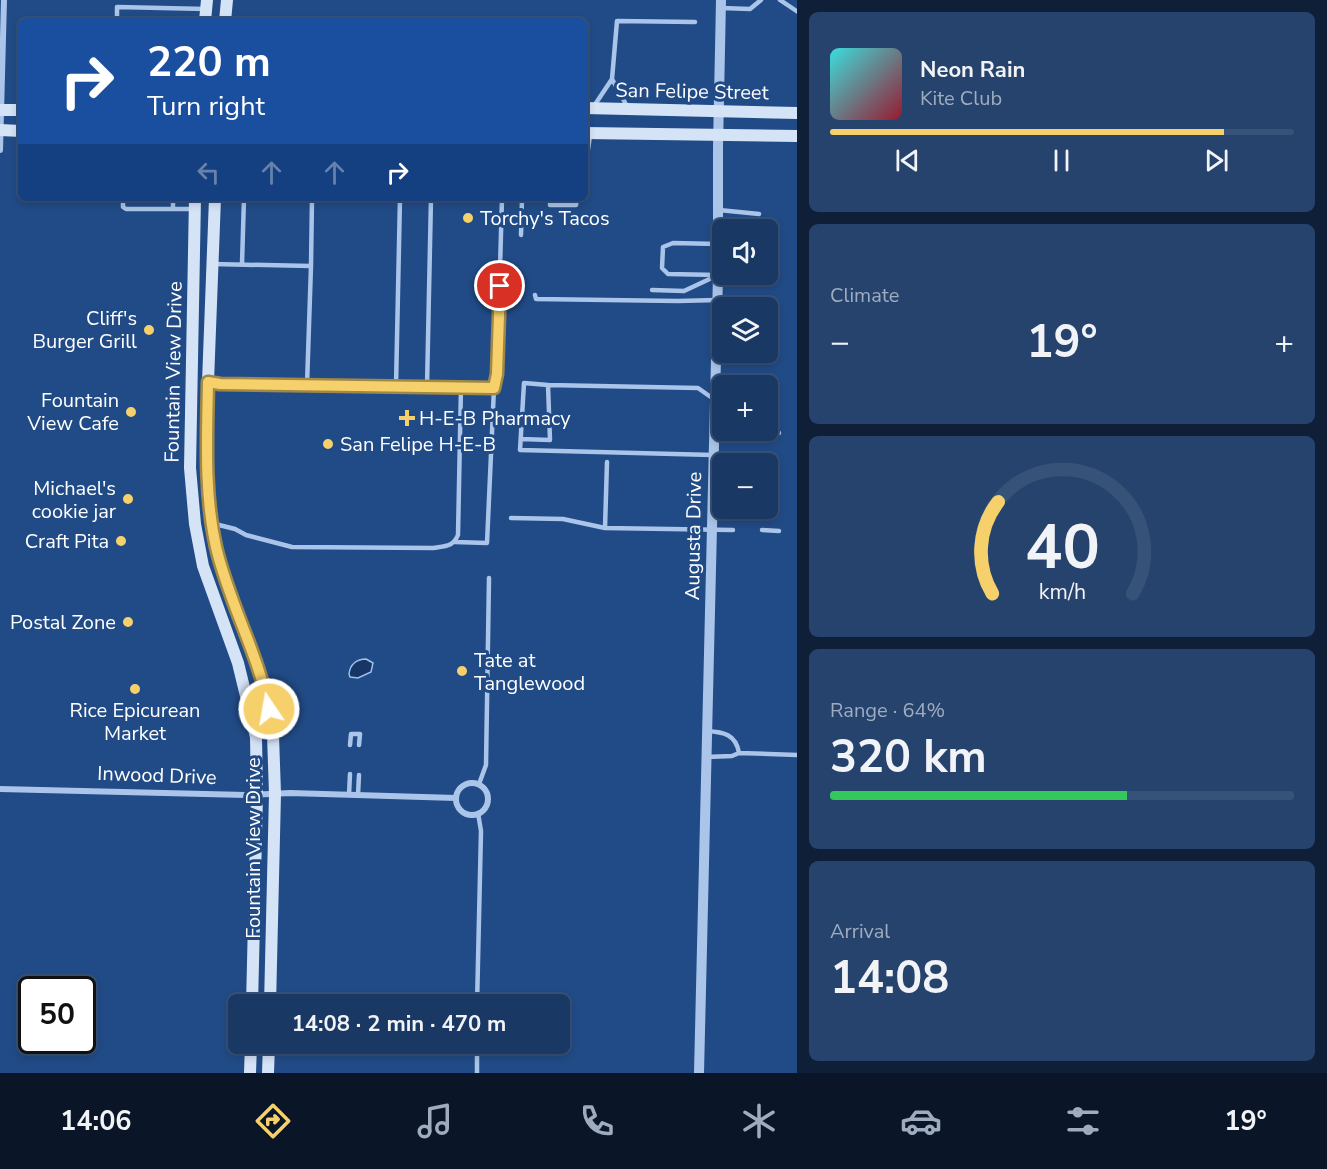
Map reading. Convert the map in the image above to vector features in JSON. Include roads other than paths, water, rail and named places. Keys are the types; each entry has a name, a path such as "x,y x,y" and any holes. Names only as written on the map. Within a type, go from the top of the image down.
{"main road":[{"path":"225,18 227,0"},
{"name":"San Felipe Street","path":"589,108 797,113"},
{"path":"0,110 18,110"},
{"path":"0,130 18,130"},
{"path":"588,133 797,136"},
{"name":"Fountain View Drive","path":"215,201 208,382 207,482 219,558 264,684 273,735 275,794 270,994"},
{"name":"Fountain View Drive","path":"195,203 190,468 195,524 203,566 238,663 254,724 257,749 252,994"},
{"path":"195,524 213,523"},
{"path":"224,622 239,615"},
{"path":"254,956 272,956"},
{"path":"251,1054 250,1070 268,1070 269,1054"}],"street":[{"path":"0,150 4,0"},
{"name":"Augusta Drive","path":"719,219 721,4"},
{"name":"Augusta Drive","path":"699,1073 712,492"},
{"path":"468,783 479,784 486,792 488,802 486,807 478,813 463,812 459,808 457,794 468,783"},
{"name":"Inwood Drive","path":"0,789 456,798"}],"lane":[{"path":"721,4 750,9 761,0"},
{"path":"780,0 797,11"},
{"path":"117,18 117,8 207,10"},
{"path":"589,108 612,79 617,21 695,22"},
{"path":"612,79 629,109"},
{"path":"123,201 123,207 126,208 173,209 195,203"},
{"path":"173,201 173,209"},
{"path":"242,264 243,201"},
{"path":"308,385 312,201"},
{"path":"396,386 400,201"},
{"path":"427,387 431,201"},
{"path":"455,542 487,543 494,388 497,374 502,201"},
{"path":"521,235 522,201"},
{"path":"550,201 550,206 576,205 577,201"},
{"path":"719,210 759,214"},
{"path":"712,244 673,243 663,247 662,268 668,274 712,275"},
{"path":"213,264 311,266"},
{"path":"652,290 684,291 712,278"},
{"path":"535,295 536,299 712,300"},
{"path":"208,382 494,388"},
{"path":"712,398 698,388 524,383 520,449 525,451 712,455"},
{"path":"521,439 550,440 548,385"},
{"path":"213,523 235,529 246,535 292,547 433,548 449,546 455,542 458,535 461,387"},
{"path":"605,528 606,462"},
{"path":"511,518 563,519 605,528 733,530"},
{"path":"762,530 779,531"},
{"path":"479,784 486,765 489,578"},
{"path":"706,731 722,732 733,737 739,753"},
{"path":"350,745 351,734 360,734 359,745"},
{"path":"706,757 724,757 739,753 797,755"},
{"path":"349,795 350,774"},
{"path":"358,795 359,775"},
{"path":"477,994 482,831 478,813"},
{"path":"477,1054 477,1073"}],"water":[{"path":"366,659 373,663 371,672 358,678 350,677 352,665"}],"place":[{"name":"Torchy's Tacos","path":"468,218"},
{"name":"Cliff's Burger Grill","path":"149,330"},
{"name":"Fountain View Cafe","path":"131,412"},
{"name":"H-E-B Pharmacy","path":"407,418"},
{"name":"San Felipe H-E-B","path":"328,444"},
{"name":"Michael's cookie jar","path":"128,499"},
{"name":"Craft Pita","path":"121,541"},
{"name":"Postal Zone","path":"128,622"},
{"name":"Tate at Tanglewood","path":"462,671"},
{"name":"Rice Epicurean Market","path":"135,689"}]}
